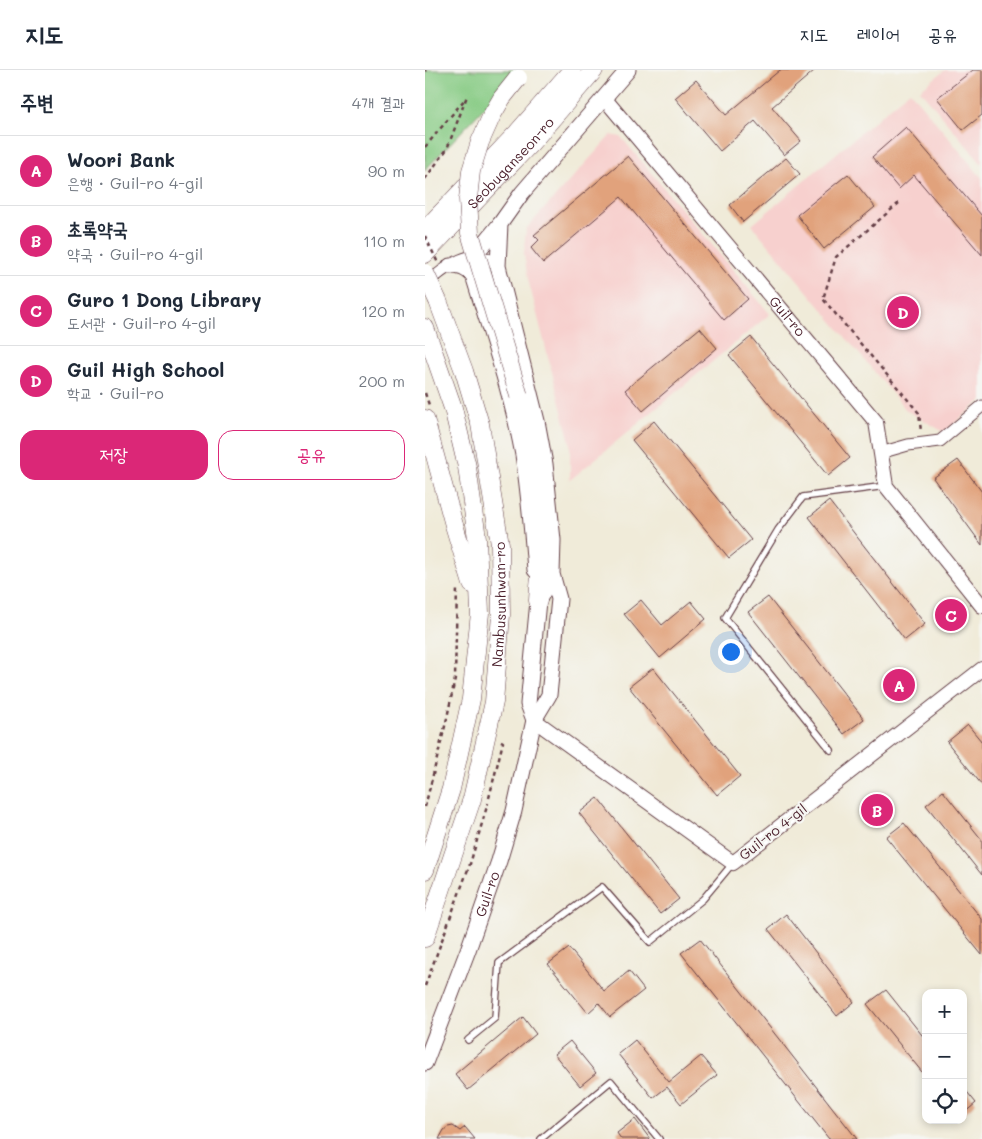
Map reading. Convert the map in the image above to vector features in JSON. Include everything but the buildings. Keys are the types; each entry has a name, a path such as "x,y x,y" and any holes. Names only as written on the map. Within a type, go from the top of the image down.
{"main road":[{"name":"Seobuganseon-ro","path":"425,230 517,133 572,70"},
{"name":"Seobuganseon-ro","path":"425,254 530,144 594,70"},
{"path":"474,256 521,194 629,70"},
{"path":"521,74 492,115 480,142 471,171 468,199 470,233 519,396 533,459 539,498 542,538 538,601"},
{"name":"Guil-ro","path":"425,1063 468,950 499,861 514,811 534,720 549,695 559,599 552,574 553,540 544,455 498,266 500,224"},
{"path":"439,271 458,266 466,269 473,275 510,396 523,454 538,601"},
{"name":"Nambusunhwan-ro","path":"425,938 472,799 494,702 501,615 500,544 480,424 465,371 438,301 439,271"},
{"name":"Nambusunhwan-ro","path":"425,328 453,408 467,467 477,538 481,613 471,699 451,789 425,870"},
{"path":"425,419 454,526 481,613"},
{"name":"Guil-ro","path":"534,720 528,704 538,601 552,574"}],"street":[{"name":"Guil-ro","path":"604,98 876,422 886,486"},
{"path":"425,284 439,271 468,257 488,258 498,266"},
{"path":"881,453 908,445 940,441 982,406"},
{"path":"886,486 982,606"},
{"name":"Guil-ro 4-gil","path":"534,720 733,863 982,669"}],"lane":[{"path":"831,750 725,618 778,530 803,497 886,486"},
{"path":"468,1040 495,1018 499,963 602,887 650,942 703,899 733,863"},
{"path":"541,1139 611,1082 659,1139"}],"path":[{"path":"425,147 467,96 447,149 425,179"},
{"path":"899,203 836,257 823,299 919,413 923,444"},
{"path":"425,236 439,271"},
{"path":"425,807 455,679 457,586"}],"shaded area":[{"path":"945,70 982,70 982,164 920,90"},
{"path":"910,91 982,178 982,400 944,432 907,411 752,225"},
{"path":"611,135 621,137 770,314 570,480 570,442 528,279 524,254 526,229"}],"green space":[{"path":"425,70 520,70 425,170"}],"place":[{"name":"Guil High School","path":"903,312"},
{"name":"Guro 1 Dong Library","path":"951,615"},
{"name":"Woori Bank","path":"899,685"},
{"name":"초록약국","path":"877,810"}]}
